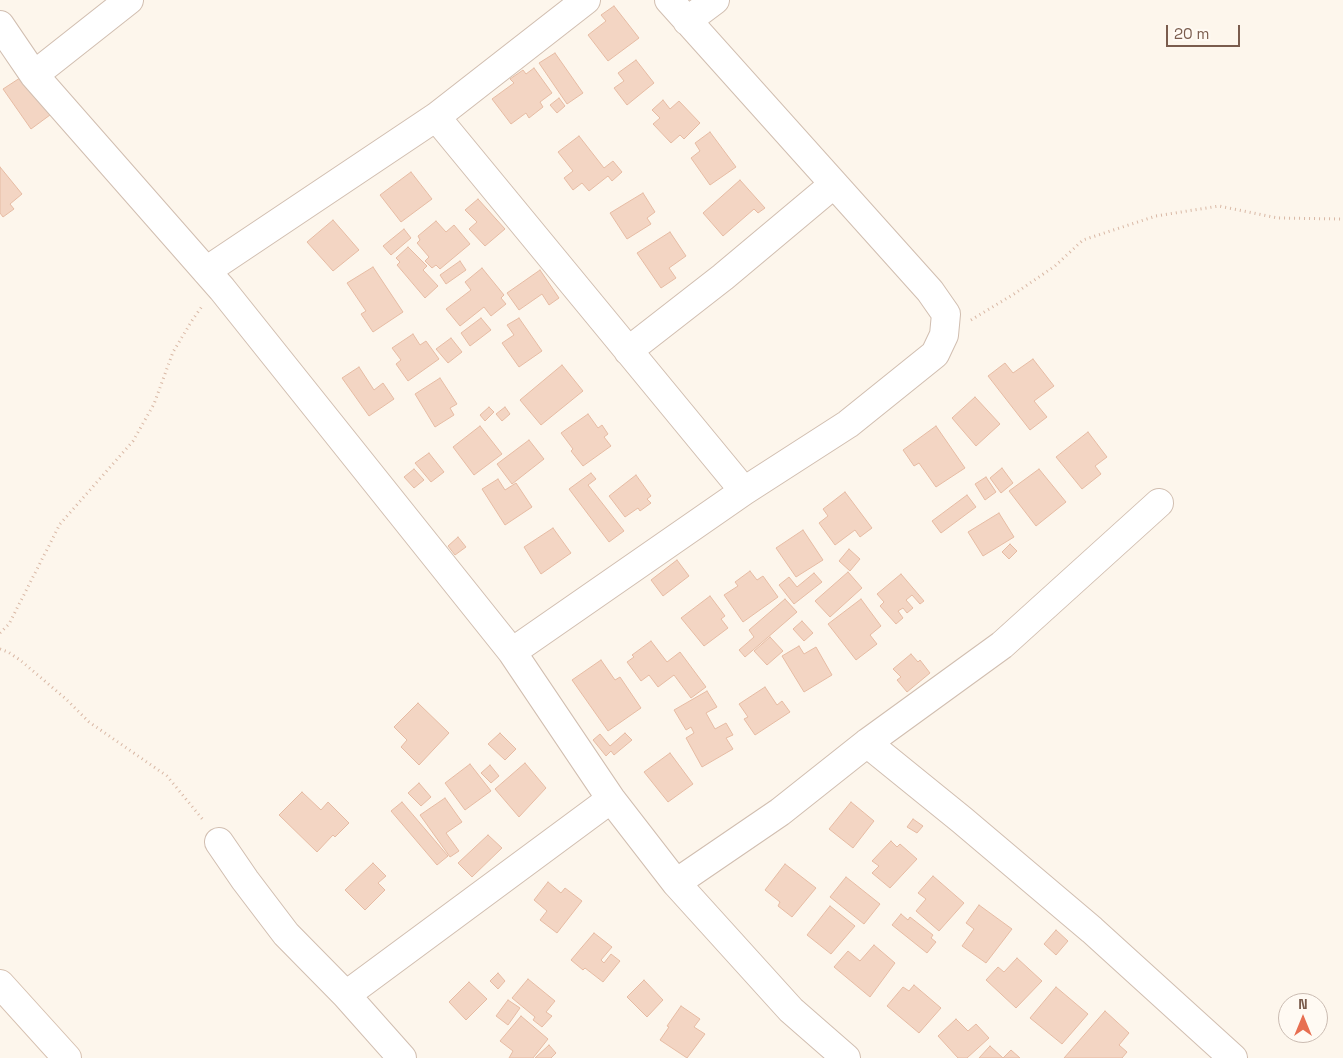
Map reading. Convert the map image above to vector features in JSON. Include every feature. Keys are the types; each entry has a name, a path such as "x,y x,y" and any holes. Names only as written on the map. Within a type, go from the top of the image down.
{"street":[{"path":"34,75 128,0"},
{"path":"214,280 436,117 586,0"},
{"path":"512,652 744,491 848,424 935,354 944,335 946,314 930,291 669,0"},
{"path":"687,21 715,0"},
{"path":"0,26 34,75 214,280 512,652 610,799 676,883 791,1010 846,1058"},
{"path":"436,117 744,491"},
{"path":"628,351 723,277 834,184"},
{"path":"676,883 780,812 867,743 1002,645 1160,503"},
{"path":"867,743 962,820 1092,930 1233,1058"},
{"path":"346,995 610,799"},
{"path":"219,842 286,934 346,995 402,1058"},
{"path":"0,984 67,1058"}],"path":[{"path":"944,335 1014,294 1055,266 1083,240 1156,216 1219,206 1278,218 1343,219"},
{"path":"0,633 9,624 60,524 132,441 154,404 173,352 210,297 214,280"},
{"path":"0,649 20,660 66,699 89,722 167,776 195,809 219,842"}],"building":[{"path":"614,6 639,38 608,61 588,35 606,21 601,15"},
{"path":"555,53 583,93 567,104 539,63"},
{"path":"636,60 654,83 627,105 614,88 624,81 618,73"},
{"path":"534,68 552,93 540,102 543,107 529,118 526,113 511,124 492,99 514,83 510,79 523,70 526,74"},
{"path":"23,76 50,115 31,129 3,89"},
{"path":"559,98 565,106 557,113 550,105"},
{"path":"663,100 670,109 679,101 700,123 684,139 680,135 671,143 653,124 660,118 652,110"},
{"path":"710,132 736,167 710,185 691,158 700,151 695,143"},
{"path":"579,136 604,168 613,161 622,172 612,181 608,176 589,191 582,183 573,190 564,178 573,171 558,152"},
{"path":"0,167 22,194 10,204 14,209 3,217 0,213"},
{"path":"411,172 432,199 401,222 380,195"},
{"path":"740,180 765,208 758,213 754,209 723,236 703,213"},
{"path":"643,193 655,212 647,218 651,224 627,239 610,213"},
{"path":"478,199 505,229 485,246 469,229 477,222 465,210"},
{"path":"333,220 359,250 333,271 307,242"},
{"path":"436,221 446,232 454,225 470,244 440,269 436,265 432,268 425,261 429,257 417,243 420,240 418,236"},
{"path":"404,229 411,238 391,255 383,246"},
{"path":"670,232 686,256 669,268 676,278 661,288 637,253"},
{"path":"408,247 427,266 423,270 438,286 425,298 397,265 400,262 396,258"},
{"path":"460,261 466,270 446,284 440,275"},
{"path":"373,267 403,312 373,332 361,314 366,311 347,283"},
{"path":"482,268 504,295 501,298 506,304 491,316 484,307 460,326 446,309 471,290 465,282"},
{"path":"540,270 559,298 549,305 542,294 519,310 507,293"},
{"path":"481,318 491,330 470,346 461,333"},
{"path":"519,318 542,351 519,367 502,343 514,335 507,325"},
{"path":"413,334 420,345 426,341 439,359 408,381 396,364 401,360 392,348"},
{"path":"451,338 462,352 448,363 436,349"},
{"path":"1033,359 1054,386 1034,401 1047,417 1030,430 988,376 1005,363 1013,373"},
{"path":"562,365 583,391 541,425 520,400"},
{"path":"359,367 374,390 383,383 394,399 369,416 342,378"},
{"path":"440,378 457,404 450,408 454,415 435,427 415,394"},
{"path":"975,397 1000,424 976,446 952,418"},
{"path":"489,407 494,412 485,421 480,415"},
{"path":"505,407 510,414 502,421 496,414"},
{"path":"588,414 598,428 602,425 608,434 604,437 611,446 583,466 571,451 573,449 561,433"},
{"path":"480,426 502,454 474,475 453,447"},
{"path":"936,426 965,468 936,487 919,463 914,466 903,450"},
{"path":"1088,432 1107,457 1095,466 1101,474 1082,489 1056,457"},
{"path":"529,440 544,459 512,484 497,464"},
{"path":"429,453 444,472 431,482 415,463"},
{"path":"1002,468 1013,483 1001,493 990,478"},
{"path":"414,469 424,480 414,488 404,477"},
{"path":"1039,469 1066,502 1036,526 1009,491"},
{"path":"591,473 596,479 588,485 624,531 609,542 569,489"},
{"path":"636,475 651,496 647,499 651,503 640,511 638,508 625,517 609,496"},
{"path":"986,477 996,492 985,500 975,484"},
{"path":"498,479 505,490 516,483 532,507 505,525 482,489"},
{"path":"845,492 872,528 860,537 855,530 835,545 819,523 828,516 823,509"},
{"path":"967,495 976,507 941,533 932,521"},
{"path":"999,513 1014,537 983,556 968,532"},
{"path":"553,528 571,553 541,574 524,547"},
{"path":"803,530 823,560 796,577 776,548"},
{"path":"458,537 466,547 455,555 448,546"},
{"path":"1010,544 1017,551 1009,559 1002,552"},
{"path":"849,549 860,559 850,571 839,561"},
{"path":"677,560 689,576 663,596 651,580"},
{"path":"750,571 757,580 763,576 778,597 743,622 724,595 738,586 735,582"},
{"path":"848,572 862,588 830,617 815,601"},
{"path":"814,573 822,582 794,604 779,585 789,577 797,587"},
{"path":"901,574 924,601 920,604 912,595 906,600 913,608 907,613 903,608 898,611 903,618 896,624 880,606 884,602 877,594"},
{"path":"710,596 725,616 721,619 728,628 704,646 681,618"},
{"path":"785,599 797,612 745,657 739,650 754,637 749,630"},
{"path":"861,599 881,626 870,635 877,644 856,660 828,624"},
{"path":"802,621 813,633 804,641 793,629"},
{"path":"770,637 783,651 767,665 754,651"},
{"path":"651,641 667,662 680,652 706,687 691,698 674,675 658,687 649,675 641,681 627,662 634,657 632,655"},
{"path":"799,646 804,654 816,647 832,675 804,692 782,656"},
{"path":"911,654 918,662 920,660 930,673 907,692 897,680 901,677 893,669"},
{"path":"601,660 615,680 620,677 641,708 608,731 572,680"},
{"path":"765,687 777,705 782,701 790,712 755,735 744,719 748,717 739,704"},
{"path":"707,691 717,707 706,713 715,729 726,723 733,735 726,738 733,749 702,767 686,738 694,733 691,727 686,730 674,710"},
{"path":"418,703 449,733 419,765 401,747 407,740 394,727"},
{"path":"500,733 516,749 505,760 488,744"},
{"path":"625,733 632,740 614,755 611,751 606,756 593,740 600,734 610,746"},
{"path":"670,753 693,784 668,802 644,772"},
{"path":"525,763 546,788 519,817 495,789"},
{"path":"470,764 491,791 465,810 445,783"},
{"path":"490,765 499,776 491,783 481,773"},
{"path":"419,783 431,797 421,806 408,793"},
{"path":"302,792 321,810 328,802 349,823 335,837 333,835 317,852 279,815"},
{"path":"445,798 462,822 446,833 459,851 450,857 420,815"},
{"path":"402,802 448,856 437,865 391,811"},
{"path":"851,802 874,821 853,848 829,829"},
{"path":"913,819 923,826 917,833 907,827"},
{"path":"488,835 502,848 472,877 458,863"},
{"path":"891,841 897,847 900,844 917,859 890,888 872,873 879,866 872,861"},
{"path":"373,863 386,876 378,883 385,890 365,910 345,890"},
{"path":"785,864 816,888 792,917 778,906 780,902 765,890"},
{"path":"933,876 964,903 939,931 916,911 926,899 918,893"},
{"path":"846,877 880,904 864,924 830,897"},
{"path":"548,882 561,893 565,888 582,901 557,933 540,920 547,911 534,900"},
{"path":"979,905 1012,929 986,963 962,946 974,929 966,923"},
{"path":"830,906 855,926 831,954 807,935"},
{"path":"901,914 908,920 910,917 933,935 931,938 936,942 927,953 892,925"},
{"path":"1056,930 1068,941 1056,955 1044,944"},
{"path":"594,933 612,947 601,960 604,963 611,954 620,961 603,982 571,960"},
{"path":"874,945 895,963 870,997 834,967 848,951 860,961"},
{"path":"1017,958 1042,981 1016,1008 986,980 998,967 1004,972"},
{"path":"498,973 505,981 498,989 490,981"},
{"path":"528,979 555,1001 546,1012 552,1016 542,1027 533,1020 535,1017 512,998"},
{"path":"644,980 663,1000 647,1017 627,997"},
{"path":"469,982 487,999 466,1020 449,1002"},
{"path":"914,985 941,1008 919,1033 887,1006 903,987 909,991"},
{"path":"1056,987 1088,1014 1062,1044 1030,1018"},
{"path":"508,1000 520,1008 508,1025 496,1016"},
{"path":"681,1006 700,1019 694,1027 705,1034 687,1058 660,1040"},
{"path":"1105,1011 1129,1033 1119,1045 1127,1052 1122,1058 1064,1058"},
{"path":"521,1016 548,1039 533,1058 509,1058 513,1051 500,1041"},
{"path":"956,1019 968,1031 976,1024 989,1038 967,1058 958,1058 938,1036"},
{"path":"549,1045 556,1053 551,1058 535,1058"},
{"path":"990,1046 1003,1058 979,1058"},
{"path":"1011,1050 1020,1058 1003,1058"}]}
